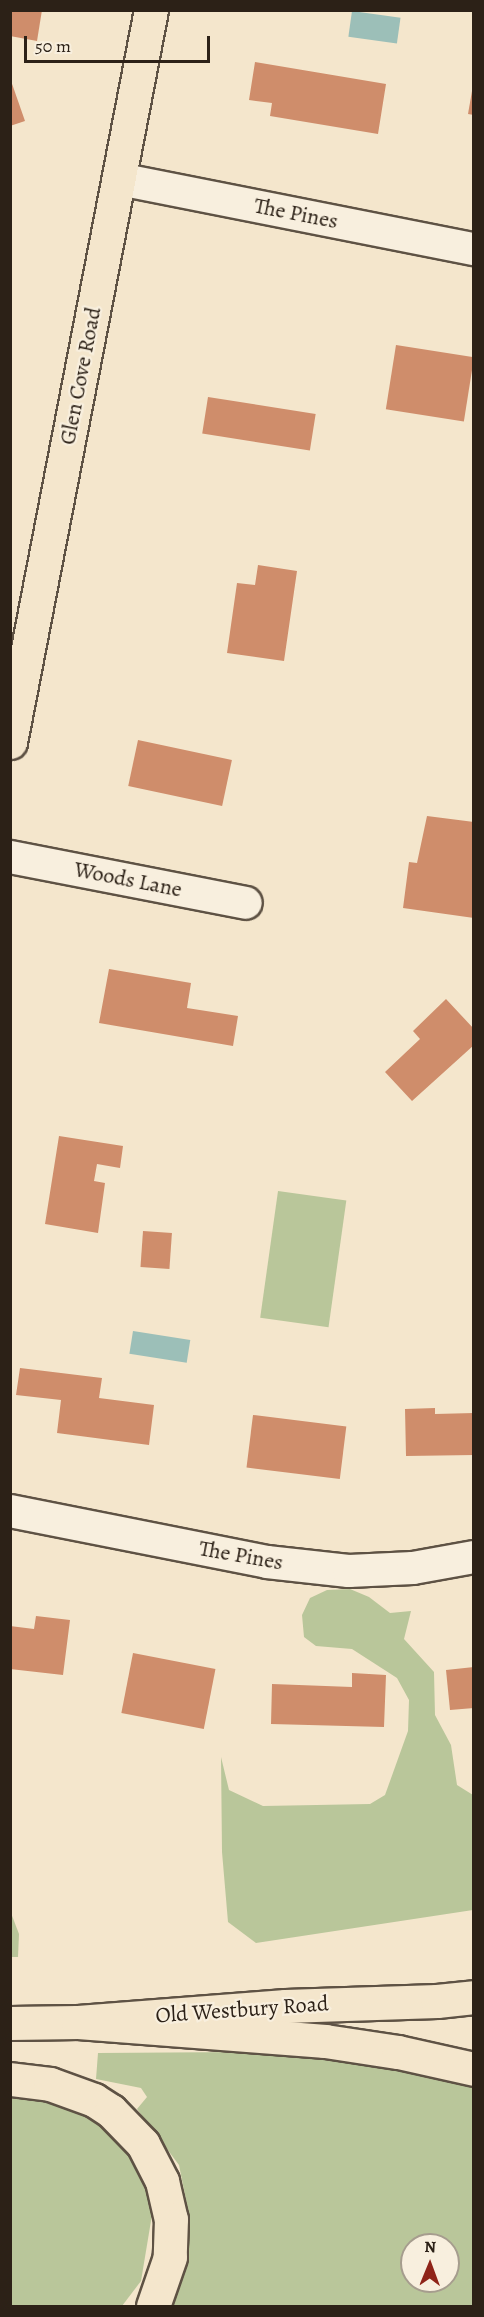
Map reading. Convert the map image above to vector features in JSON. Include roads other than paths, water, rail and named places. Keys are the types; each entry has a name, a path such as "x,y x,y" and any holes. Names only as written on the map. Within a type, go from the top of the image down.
{"main road":[{"name":"Glen Cove Road","path":"10,742 151,10"},
{"name":"Old Westbury Road","path":"10,2023 78,2022 285,2006 437,2001 474,1997"},
{"path":"78,2022 325,2041 398,2052 474,2069"},
{"path":"10,2079 50,2085 94,2100 111,2111 143,2144 162,2181 171,2219 170,2257 153,2307"}],"street":[{"name":"The Pines","path":"119,179 474,249"},
{"name":"Woods Lane","path":"10,857 246,903"},
{"name":"The Pines","path":"10,1511 267,1563 349,1571 413,1568 474,1557"}],"water":[{"path":"352,11 401,18 397,44 348,37"},
{"path":"133,1331 190,1340 187,1363 129,1354"}]}
